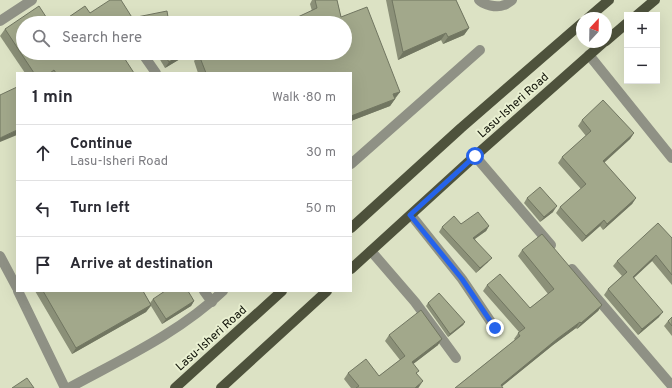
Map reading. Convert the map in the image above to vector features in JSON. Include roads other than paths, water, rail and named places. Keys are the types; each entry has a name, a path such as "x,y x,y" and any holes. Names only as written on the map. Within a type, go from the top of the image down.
{"main road":[{"path":"595,12 609,0"},
{"path":"641,12 655,0"},
{"name":"Lasu-Isheri Road","path":"612,35 624,25"},
{"name":"Lasu-Isheri Road","path":"352,227 461,128 576,28"},
{"name":"Lasu-Isheri Road","path":"352,268 596,48"},
{"name":"Lasu-Isheri Road","path":"175,388 281,292"},
{"path":"221,388 326,292"}],"street":[{"path":"0,21 32,0"},
{"path":"478,0 481,3 496,6 504,5 512,0"},
{"path":"352,163 480,50"},
{"path":"589,54 672,158"},
{"path":"147,60 155,72"},
{"path":"475,156 672,386"},
{"path":"410,215 462,279 495,328"},
{"path":"371,251 415,302 456,358"},
{"path":"0,256 16,286"},
{"path":"18,292 65,388"},
{"path":"205,292 212,302"},
{"path":"69,388 168,333 190,319 222,292"}]}
